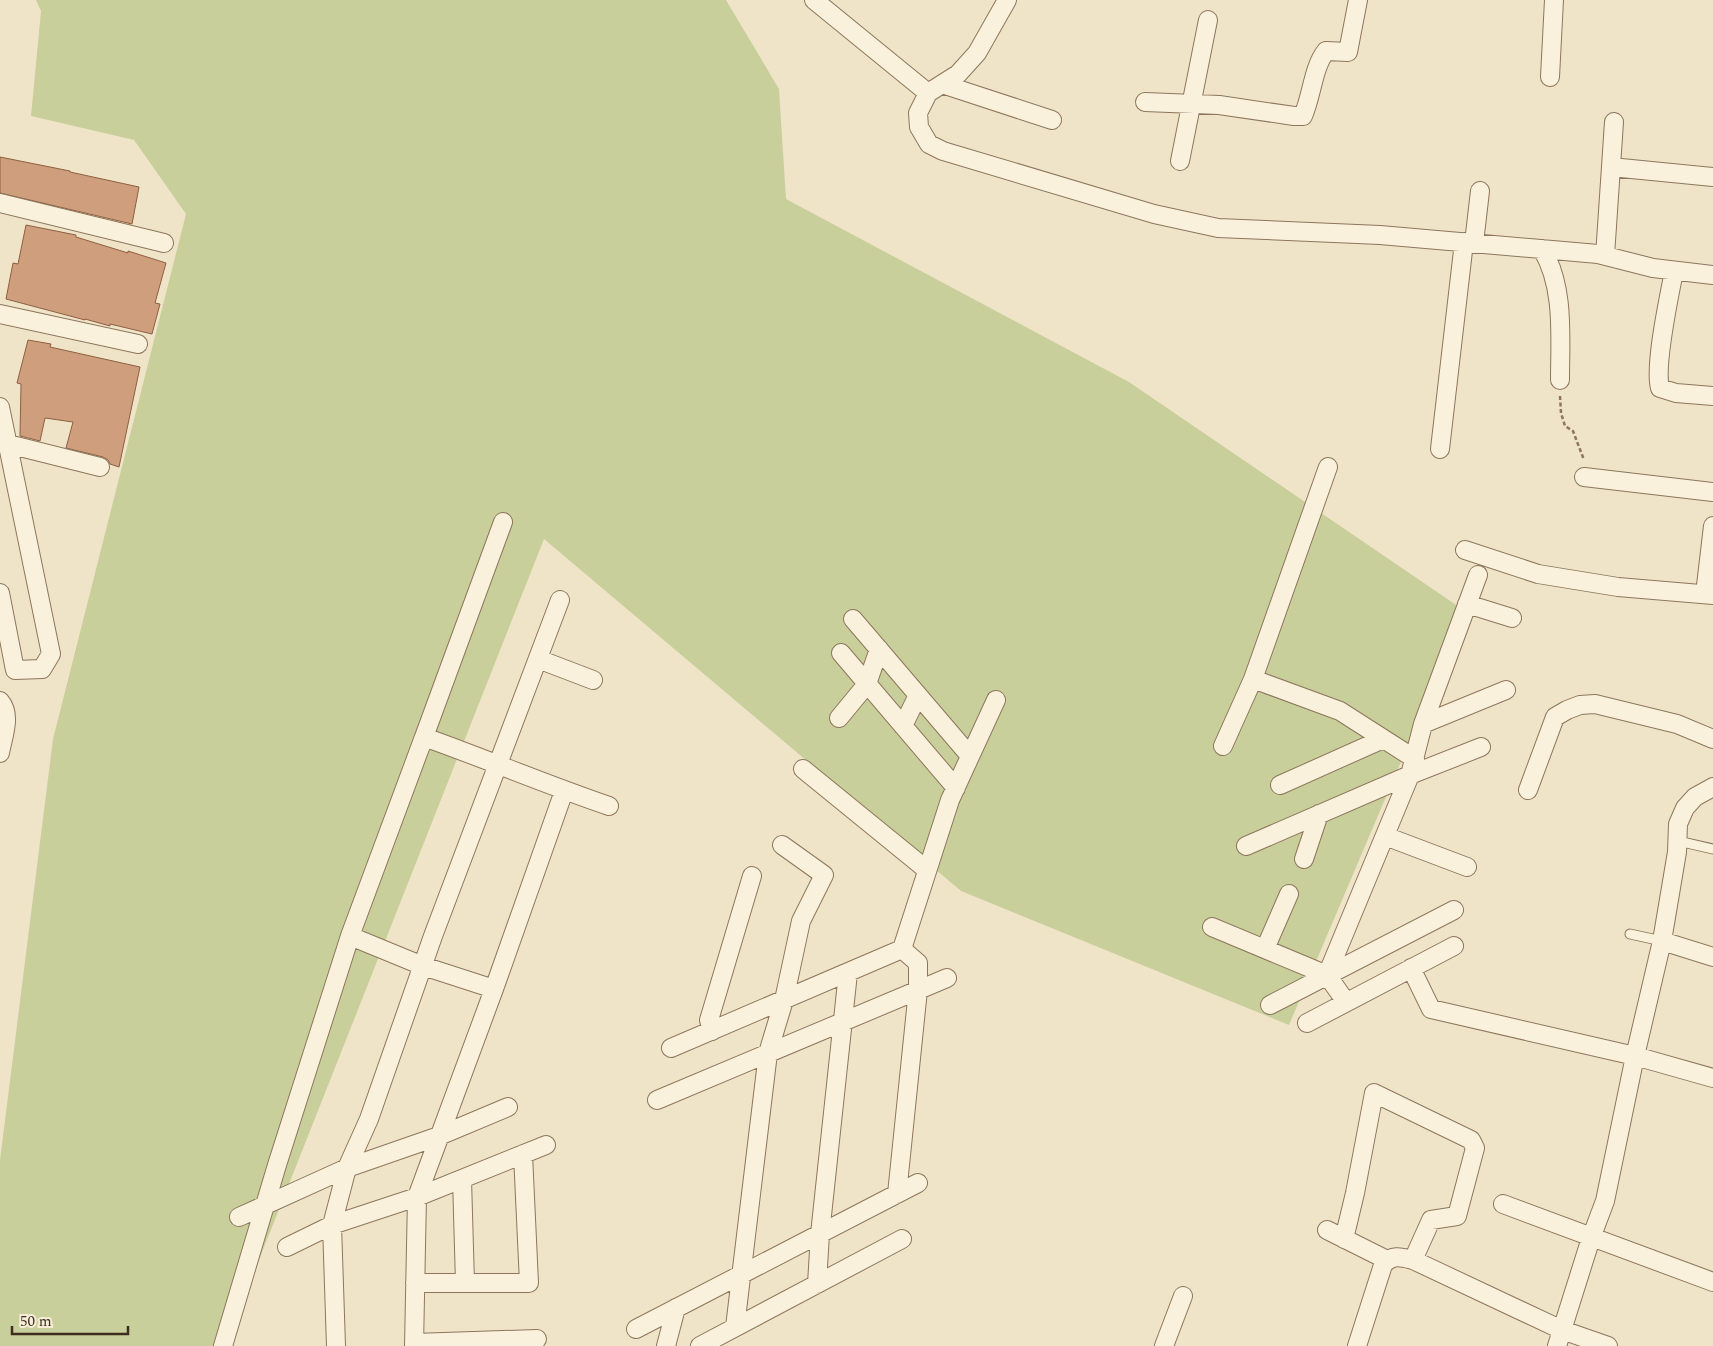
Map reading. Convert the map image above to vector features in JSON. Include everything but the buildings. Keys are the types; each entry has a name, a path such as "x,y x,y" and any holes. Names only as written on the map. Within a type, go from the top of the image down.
{"street":[{"path":"814,0 935,89 1052,120"},
{"path":"1007,0 977,53 958,74 935,89 918,113 919,127 929,144 943,151 1154,214 1218,228 1380,235 1542,249 1604,256 1653,268 1713,276"},
{"path":"1145,102 1219,105 1304,116 1320,58 1326,51 1348,52 1358,0"},
{"path":"1550,77 1554,0"},
{"path":"1180,161 1208,20"},
{"path":"1604,256 1614,122"},
{"path":"1611,167 1713,177"},
{"path":"1440,449 1469,242 1480,191"},
{"path":"0,203 164,242"},
{"path":"1542,249 1549,261 1558,294 1560,380"},
{"path":"1674,271 1660,355 1658,380 1660,388 1676,393 1713,396"},
{"path":"0,314 138,344"},
{"path":"0,407 51,654 42,669 15,670 0,593"},
{"path":"8,444 100,467"},
{"path":"1224,746 1253,680 1328,467"},
{"path":"1584,477 1713,492"},
{"path":"223,1346 265,1205 350,936 503,522"},
{"path":"1465,550 1538,574 1618,587 1709,595 1713,526"},
{"path":"1328,975 1412,767 1423,724 1478,575"},
{"path":"336,1346 332,1225 347,1168 369,1118 423,966 560,600"},
{"path":"1467,604 1512,618"},
{"path":"853,619 970,756"},
{"path":"839,718 867,684 879,649"},
{"path":"841,653 956,788"},
{"path":"538,659 593,680"},
{"path":"1253,680 1340,711 1383,739 1412,767"},
{"path":"1423,724 1506,690"},
{"path":"903,726 918,695"},
{"path":"671,1048 902,949 950,800 996,700"},
{"path":"0,701 4,705 7,715 0,754"},
{"path":"1528,790 1555,717 1580,705 1595,704 1677,724 1713,739"},
{"path":"424,736 564,791 609,806"},
{"path":"1280,785 1383,739"},
{"path":"1246,846 1319,814 1412,767 1481,747"},
{"path":"803,769 928,870"},
{"path":"1559,1338 1605,1201 1635,1056 1662,941 1675,871 1678,824 1685,808 1695,797 1713,787"},
{"path":"537,1339 478,1343 414,1344 417,1197 494,990 564,791"},
{"path":"1304,859 1319,814"},
{"path":"1385,836 1467,867"},
{"path":"735,1327 768,1053 784,1000 801,921 824,875 782,846"},
{"path":"712,1030 709,1020 752,876"},
{"path":"1266,949 1289,894"},
{"path":"1270,1005 1454,910"},
{"path":"1212,927 1328,975 1346,1002"},
{"path":"350,936 423,966 494,990"},
{"path":"1662,941 1713,956"},
{"path":"1307,1023 1454,946"},
{"path":"897,1194 918,990 918,963 902,949"},
{"path":"1412,968 1431,1009 1635,1056 1713,1078"},
{"path":"817,1284 820,1234 848,973"},
{"path":"657,1100 947,978"},
{"path":"1344,1238 1355,1193 1374,1093 1471,1140 1475,1148 1457,1216 1431,1220 1413,1260"},
{"path":"239,1217 347,1168 439,1136 508,1107"},
{"path":"287,1246 332,1225 417,1197 546,1145"},
{"path":"415,1283 529,1283 523,1154"},
{"path":"462,1179 465,1283"},
{"path":"636,1329 918,1183"},
{"path":"1503,1204 1713,1282"},
{"path":"1327,1230 1387,1260"},
{"path":"700,1346 902,1238"},
{"path":"1357,1346 1383,1265 1387,1260 1399,1257 1413,1260 1559,1338 1608,1346"},
{"path":"1164,1346 1183,1296"},
{"path":"666,1346 676,1308"}],"lane":[{"path":"1678,841 1713,849"},
{"path":"1630,934 1662,941"}],"path":[{"path":"1560,380 1561,413 1564,426 1573,431 1580,444 1585,463 1584,477"}],"green space":[{"path":"36,0 726,0 779,89 786,199 1129,382 1465,611 1289,1025 961,891 544,539 225,1346 0,1346 0,1160 53,739 186,214 134,140 31,116 41,11"}]}
